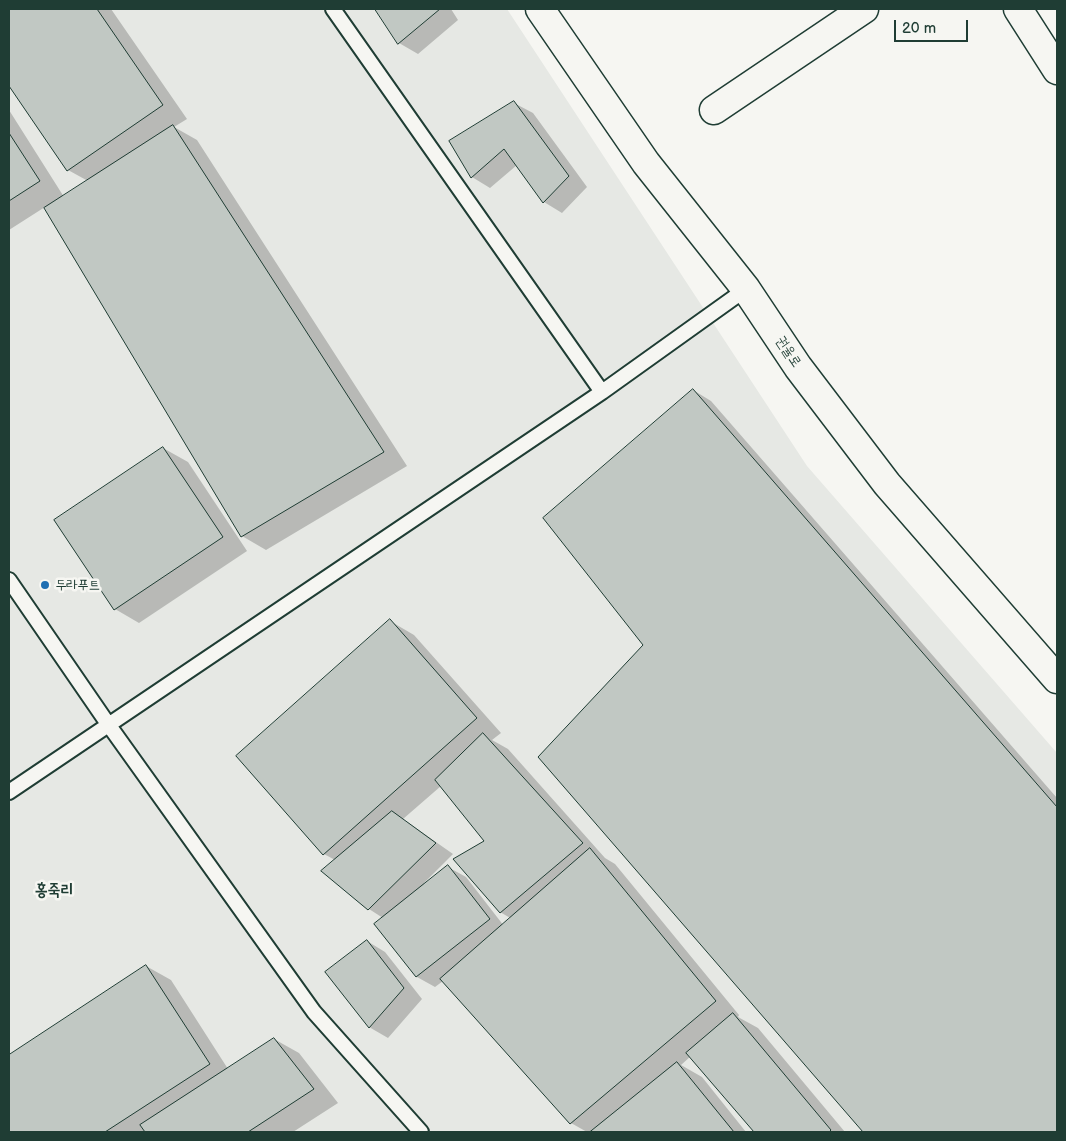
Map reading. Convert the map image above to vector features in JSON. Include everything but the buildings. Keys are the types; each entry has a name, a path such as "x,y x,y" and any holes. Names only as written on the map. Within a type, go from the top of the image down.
{"main road":[{"name":"권율로","path":"540,9 646,163 746,288 798,367 887,484 1057,679"},
{"path":"714,110 864,9"},
{"path":"1018,9 1057,70"}],"lane":[{"path":"333,9 602,392"},
{"path":"9,792 602,392 746,288"},
{"path":"9,580 108,724 314,1012 421,1132"}],"shaded area":[{"path":"9,9 507,9 807,466 1057,753 1057,1132 9,1132"}],"place":[{"name":"두라푸트","path":"45,585"}],"district":[{"name":"홍죽리","path":"54,891"}]}
